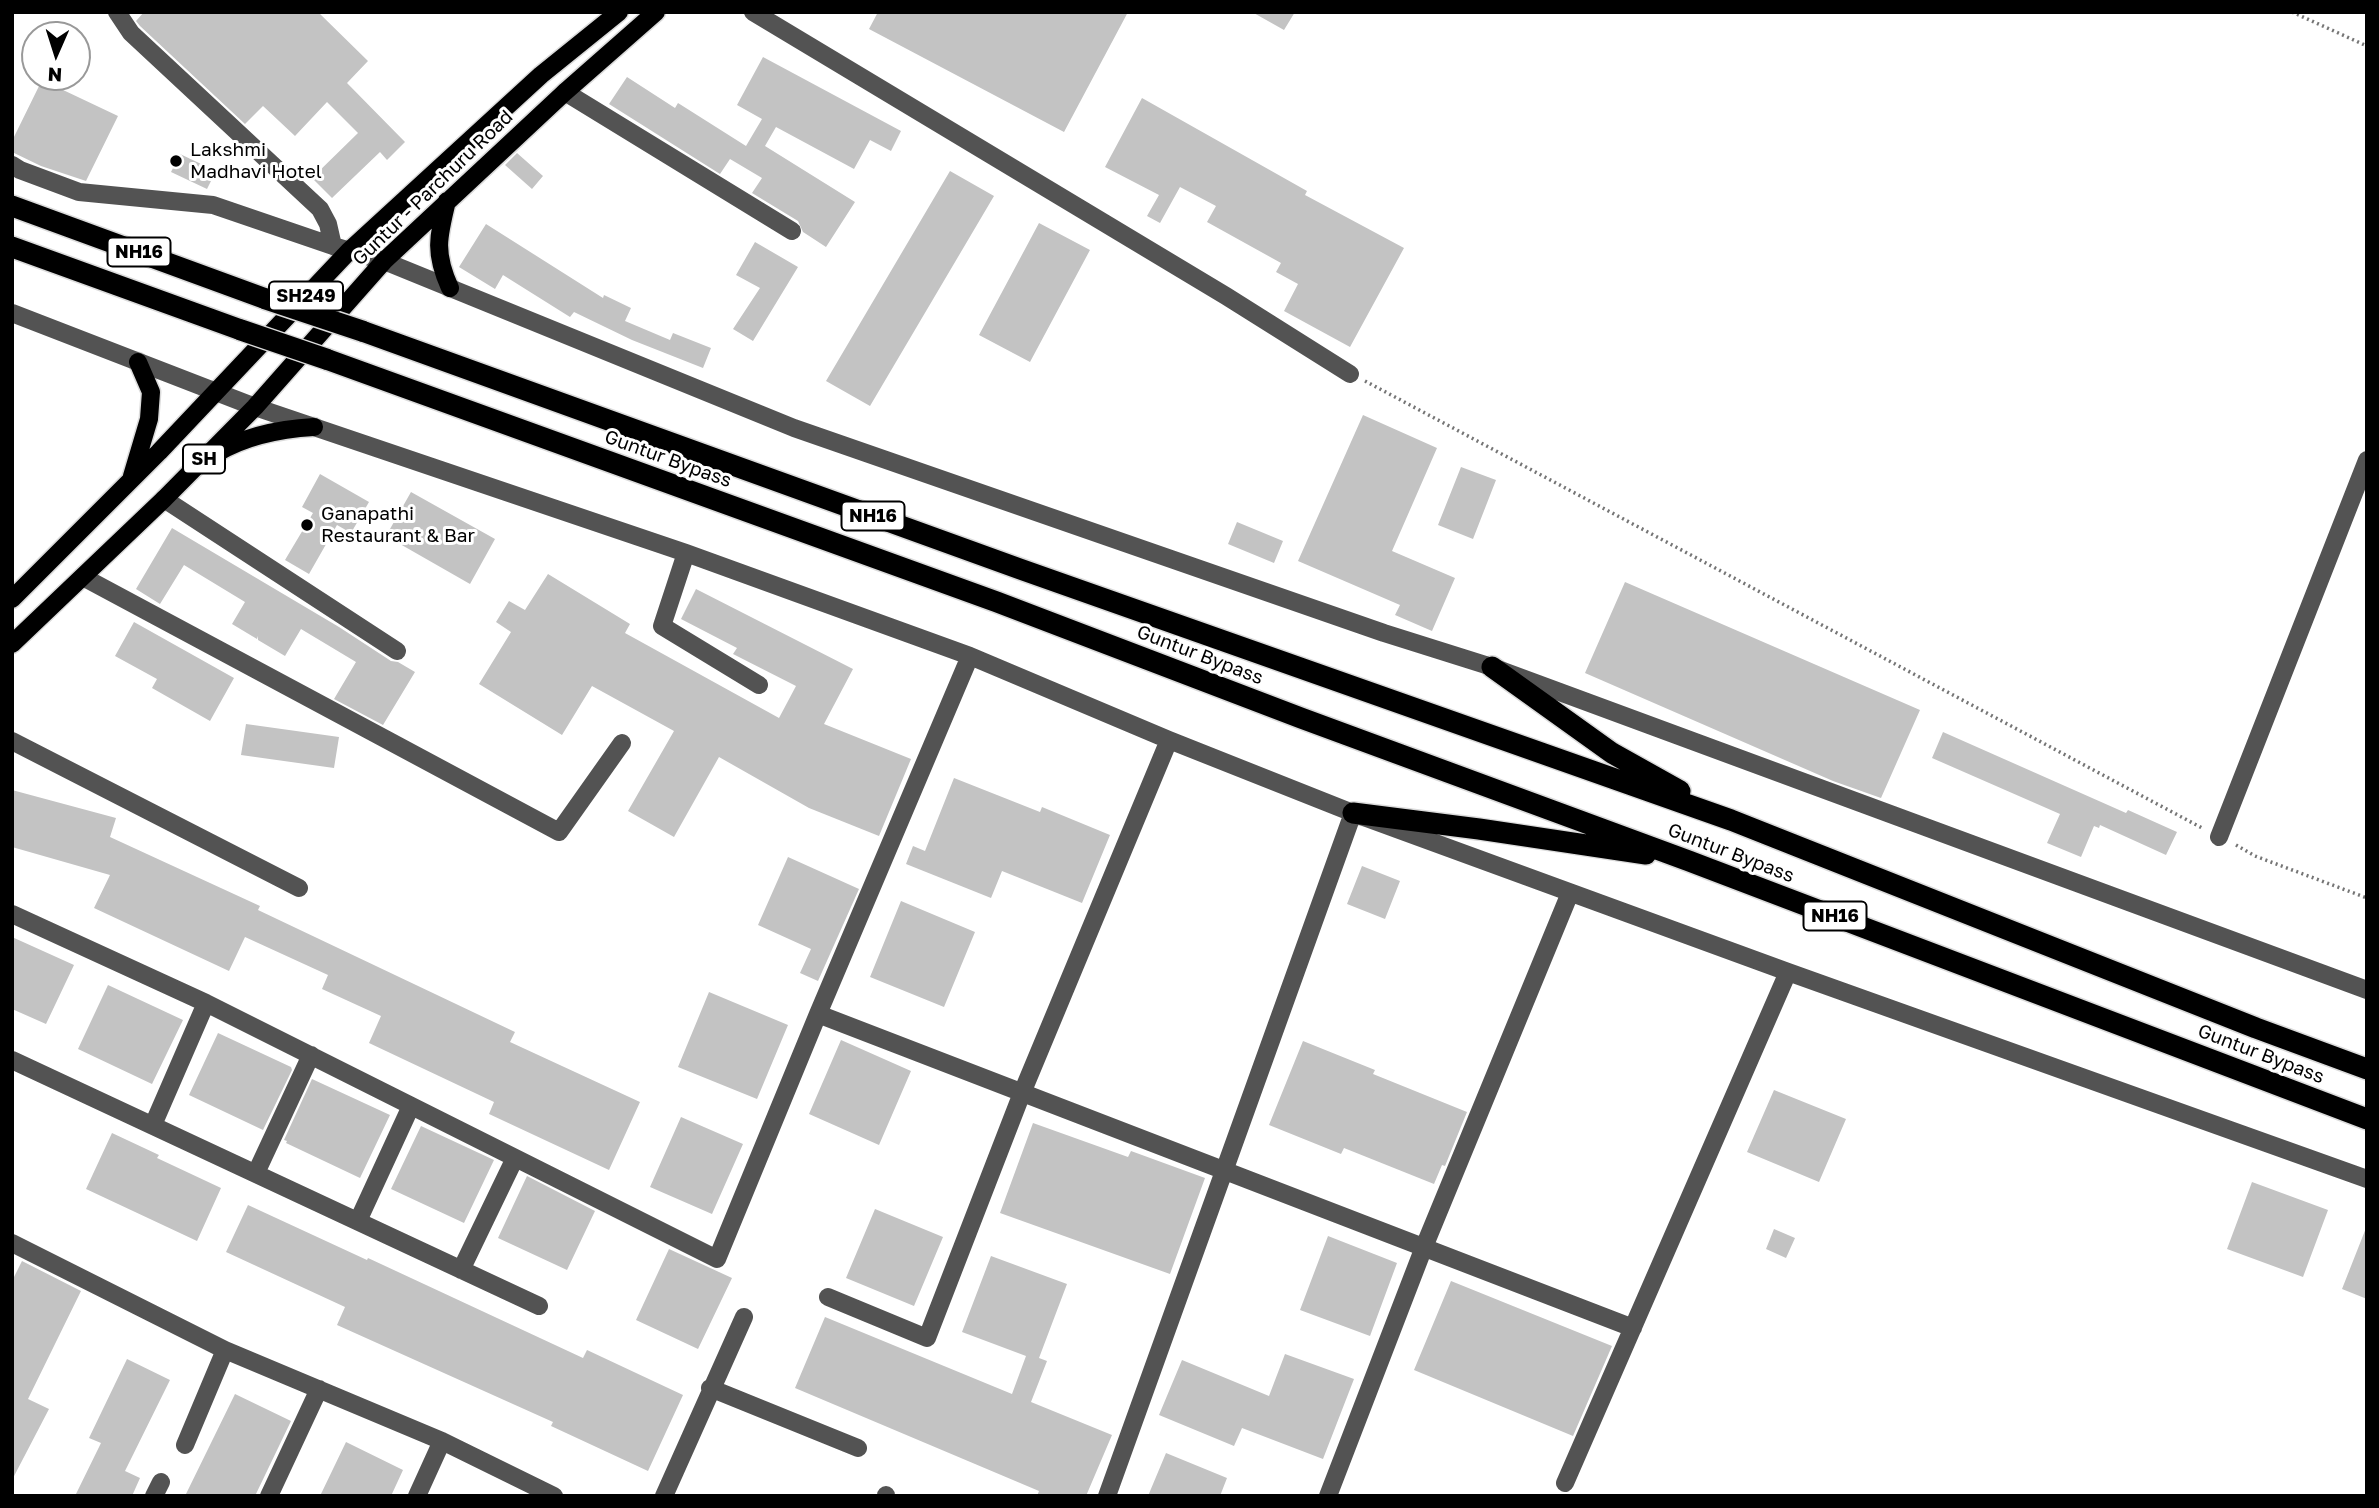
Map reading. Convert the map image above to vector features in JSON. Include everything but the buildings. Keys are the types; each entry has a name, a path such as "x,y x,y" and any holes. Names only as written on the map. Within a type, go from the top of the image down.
{"highway":[{"name":"Guntur Bypass","path":"12,206 1007,564 1731,820 2256,1028 2367,1069"},
{"name":"Guntur Bypass","path":"12,247 997,602 1301,719 1689,861 2367,1119"},
{"path":"1492,667 1612,753 1731,820"},
{"path":"1353,813 1689,861"}],"main road":[{"name":"Guntur - Parchuru Road","path":"12,598 130,483 341,249 541,75 619,12"},
{"name":"Guntur - Parchuru Road","path":"12,644 256,407 384,261 565,92 656,12"},
{"path":"447,201 439,232 439,255 441,268 450,288"},
{"path":"130,483 149,419 151,392 138,362"},
{"path":"199,464 228,446 258,435 314,426"}],"street":[{"path":"117,12 131,33 320,209 341,249"},
{"path":"752,12 1226,296 1350,374"},
{"path":"565,92 792,231"},
{"path":"12,164 20,170 79,192 212,205 384,261 794,429 1384,633 1492,667 2367,990"},
{"path":"12,313 256,407 686,553 970,656 1169,740 1353,813 2367,1179"},
{"path":"2219,836 2367,460"},
{"path":"164,499 397,652"},
{"path":"686,553 662,626 759,685"},
{"path":"83,577 559,832 622,743"},
{"path":"12,914 206,1003 717,1259 970,656"},
{"path":"828,1297 927,1338 1023,1093 1169,740"},
{"path":"12,741 299,888"},
{"path":"1107,1496 1353,813"},
{"path":"1328,1496 1424,1247 1570,892"},
{"path":"1565,1483 1788,972"},
{"path":"153,1125 206,1003"},
{"path":"818,1014 1633,1328"},
{"path":"256,1173 311,1055"},
{"path":"12,1060 539,1306"},
{"path":"358,1221 411,1106"},
{"path":"461,1270 515,1158"},
{"path":"12,1243 225,1350 442,1441 546,1494"},
{"path":"664,1496 744,1317"},
{"path":"185,1445 225,1350"},
{"path":"710,1388 858,1448"},
{"path":"270,1496 319,1389"},
{"path":"417,1496 442,1441"}],"path":[{"path":"2292,12 2367,46"},
{"path":"1350,374 2255,856 2367,898"}],"place":[{"name":"Lakshmi Madhavi Hotel","path":"176,161"},
{"name":"Ganapathi Restaurant & Bar","path":"307,525"}]}
